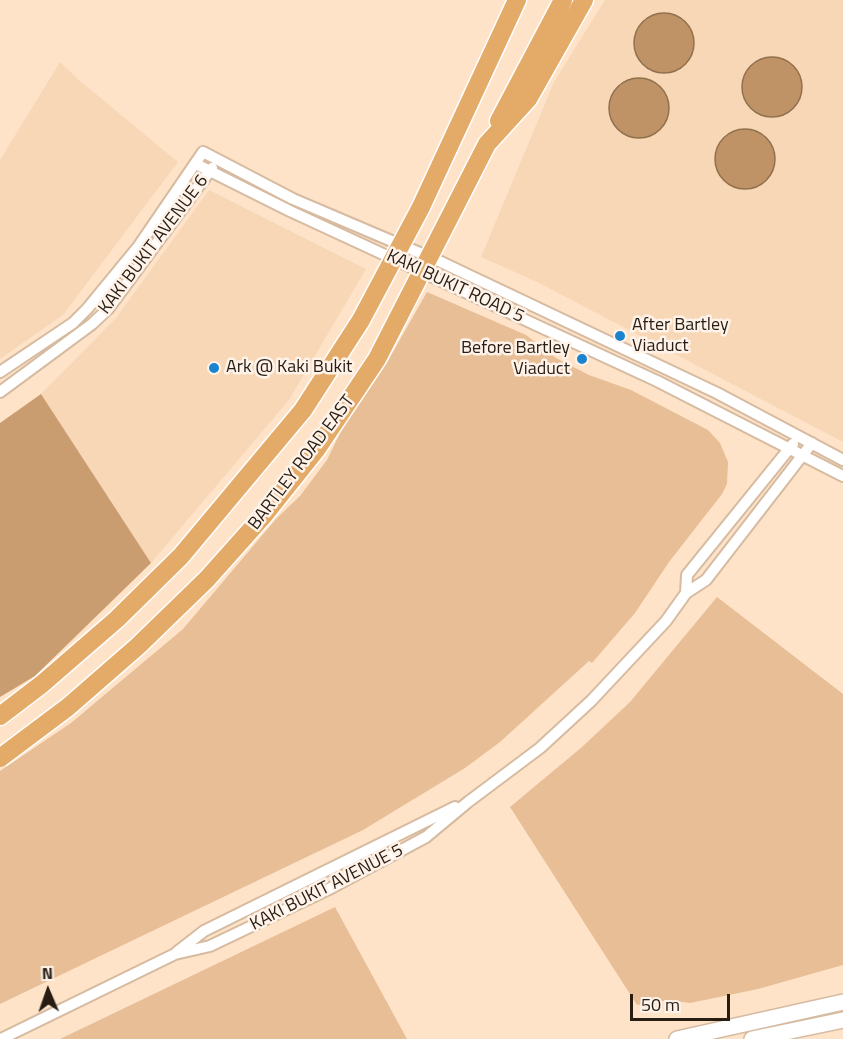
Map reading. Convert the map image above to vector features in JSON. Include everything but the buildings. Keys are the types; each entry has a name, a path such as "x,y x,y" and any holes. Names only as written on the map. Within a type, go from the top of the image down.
{"highway":[{"name":"BARTLEY ROAD EAST","path":"0,716 42,684 117,619 181,556 303,410 361,320 422,207 517,0"},
{"name":"BARTLEY ROAD EAST","path":"0,758 86,692 138,646 207,579 265,514 316,450 377,359 563,0"},
{"path":"488,144 528,99 584,0"}],"main road":[{"path":"677,1039 843,1002"},
{"path":"752,1039 843,1020"}],"street":[{"name":"KAKI BUKIT ROAD 5","path":"203,152 315,209 441,262 717,393 843,460"},
{"name":"KAKI BUKIT AVENUE 6","path":"0,372 73,323 87,309 138,247 203,152"},
{"name":"KAKI BUKIT AVENUE 6","path":"0,392 92,324 108,309 218,160"},
{"name":"KAKI BUKIT ROAD 5","path":"196,164 209,173 637,372 843,476"},
{"name":"KAKI BUKIT AVENUE 5","path":"686,593 687,575 799,437"},
{"name":"KAKI BUKIT AVENUE 5","path":"175,954 210,946 329,889 426,837 540,748 591,701 651,637 686,593 706,580 812,443"},
{"name":"KAKI BUKIT AVENUE 5","path":"1,1039 175,954 204,931 352,859 417,824 468,802"}],"shaded area":[{"path":"605,0 843,0 843,442 537,282 481,257 554,82"},
{"path":"664,13 681,18 689,26 694,43 689,60 681,68 664,73 647,68 639,60 634,43 639,26 647,18"},
{"path":"772,57 789,62 797,70 802,87 797,104 789,112 772,117 755,112 747,104 742,87 747,70 755,62"},
{"path":"60,62 178,162 63,315 0,359 0,160"},
{"path":"639,78 656,83 664,91 669,108 664,125 656,133 639,138 622,133 614,125 609,108 614,91 622,83"},
{"path":"745,129 762,134 770,142 775,159 770,176 762,184 745,189 728,184 720,176 715,159 720,142 728,134"},
{"path":"209,190 366,269 289,400 151,563 41,394 116,318"},
{"path":"427,292 526,335 556,358 589,375 631,390 708,430 720,443 728,462 727,484 722,494 669,562 635,613 592,663 589,661 500,742 465,768 363,830 0,1004 0,771 71,723 183,629 276,519 300,496 327,460 341,431 386,364"},
{"path":"41,394 151,563 35,676 0,697 0,423"},
{"path":"717,597 843,694 843,965 758,989 690,1003 669,1000 637,1005 510,807 582,747 630,702"},
{"path":"335,907 407,1039 60,1039"}],"place":[{"name":"After Bartley Viaduct","path":"620,336"},
{"name":"Before Bartley Viaduct","path":"582,359"},
{"name":"Ark @ Kaki Bukit","path":"214,368"}]}
